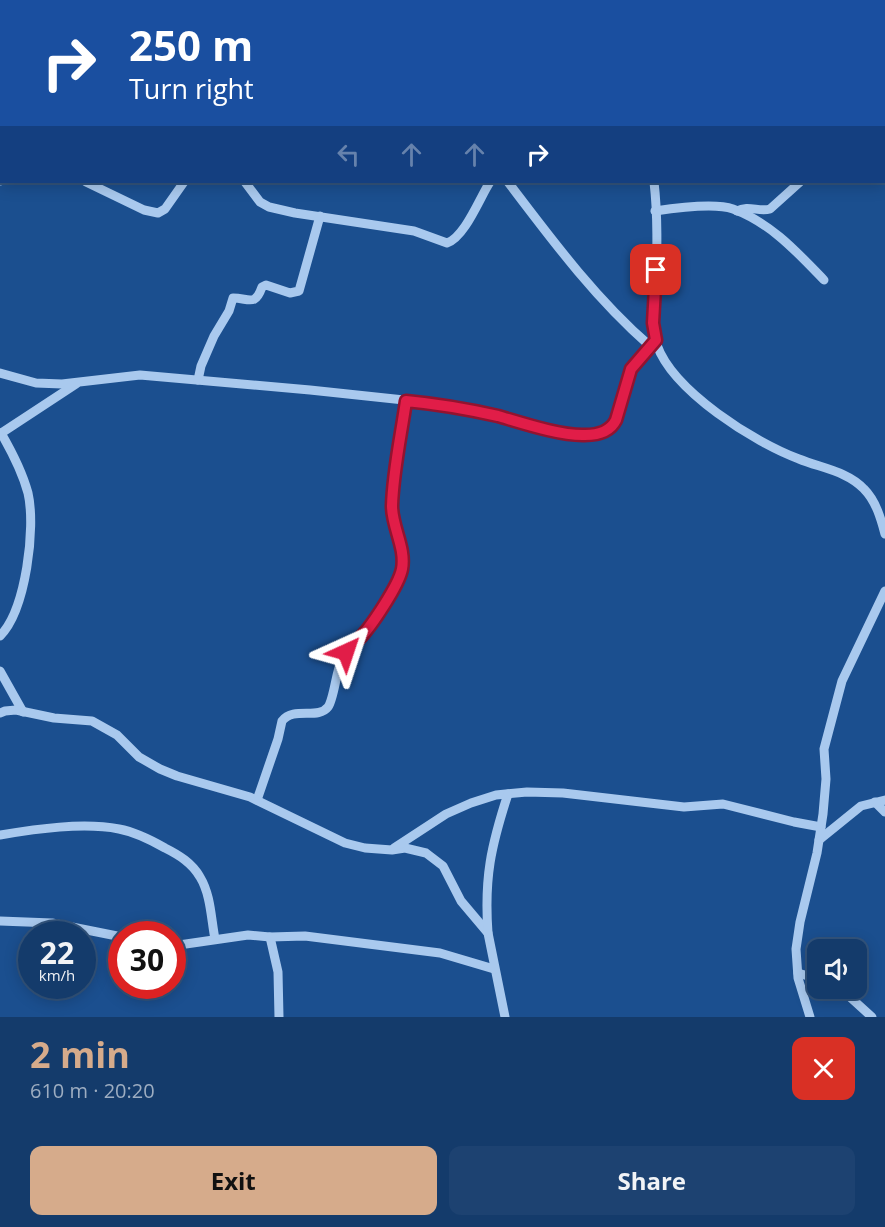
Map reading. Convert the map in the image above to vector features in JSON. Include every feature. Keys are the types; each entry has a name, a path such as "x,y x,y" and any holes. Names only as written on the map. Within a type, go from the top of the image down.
{"street":[{"path":"88,183 144,210 158,213 165,209 183,183"},
{"path":"246,183 260,202 269,207 414,231 447,243 456,238 489,183"},
{"path":"509,183 565,258 630,328 653,343 678,379 739,429 774,450 845,475 864,489 873,501 885,534"},
{"path":"0,373 36,383 78,383 140,375 310,390 451,405 542,428 582,435 595,434 612,428 631,369 653,343 656,288 654,183"},
{"path":"737,211 742,208 770,209 799,183"},
{"path":"655,211 678,208 732,208 782,237 824,279"},
{"path":"198,380 201,366 214,336 229,311 232,298 253,300 257,298 262,286 266,285 290,293 299,291 320,216"},
{"path":"0,636 9,622 21,591 31,535 28,493 15,456 1,434 78,383"},
{"path":"256,800 278,739 282,721 293,713 326,710 342,659 365,632 399,579 403,568 402,550 395,532 392,508 406,401"},
{"path":"810,1017 798,973 796,949 821,827 826,779 824,749 842,681 885,591"},
{"path":"0,671 23,712"},
{"path":"0,714 5,711 23,712 54,718 92,721 117,735 139,757 160,769 256,800 345,843 365,848 392,850 405,848 426,853 442,866 461,901 488,933"},
{"path":"392,850 446,814 471,803 496,795 527,792 563,793 684,807 723,804 821,827"},
{"path":"505,1017 494,969 486,905 488,868 494,836 508,794"},
{"path":"819,840 861,806 880,801 885,812"},
{"path":"0,835 93,826 119,829 148,838 177,854 191,865 200,877 206,891 215,939"},
{"path":"0,921 52,923 108,933"},
{"path":"186,944 248,935 305,936 401,946 440,953 494,969"},
{"path":"270,937 278,972 279,1017"},
{"path":"798,973 807,976"},
{"path":"852,999 872,1017"}],"route":[{"path":"346,652 359,640 378,614 403,568 402,550 395,532 392,508 406,401 451,405 542,428 582,435 605,432 612,428 616,420 631,369 656,340 653,323 656,270"}]}
